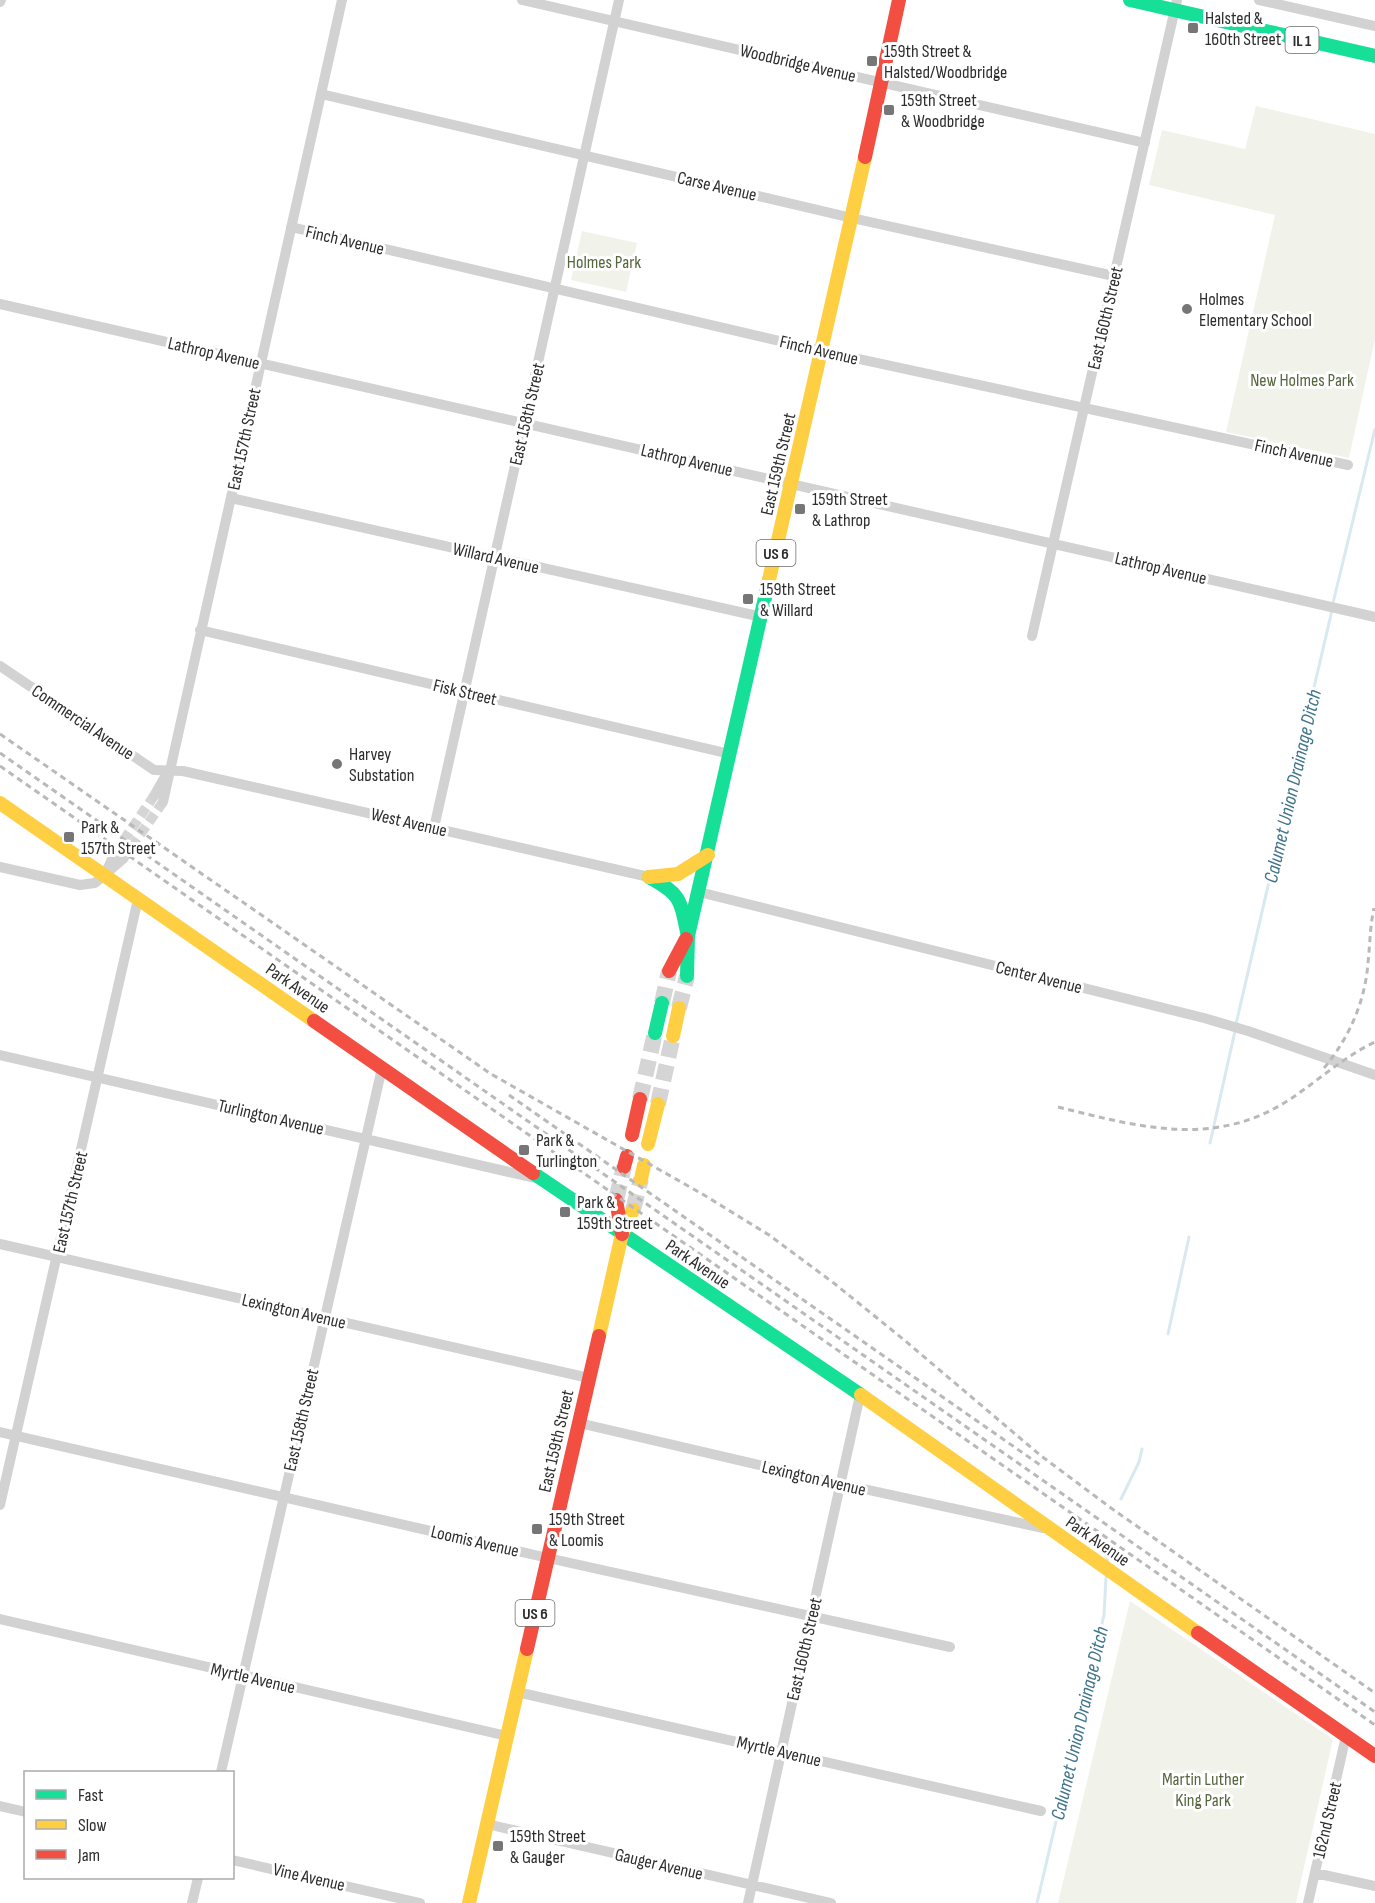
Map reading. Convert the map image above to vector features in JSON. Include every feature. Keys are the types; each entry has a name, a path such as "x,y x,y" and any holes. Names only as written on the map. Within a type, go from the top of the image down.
{"main road":[{"name":"East 159th Street","path":"687,976 688,936 852,218 899,0"},
{"name":"IL 1","path":"1130,0 1176,5 1375,56"},
{"name":"Park Avenue","path":"0,803 542,1179 860,1395 1375,1756"},
{"path":"649,877 678,874 708,855"},
{"path":"649,877 677,894 681,901 688,936"},
{"name":"East 159th Street","path":"669,971 688,936"},
{"path":"656,1032 662,1004"},
{"path":"673,1036 680,1008"},
{"path":"632,1135 640,1100"},
{"path":"648,1144 658,1104"},
{"path":"640,1179 644,1165"},
{"name":"East 159th Street","path":"616,1200 622,1234"},
{"name":"East 159th Street","path":"469,1903 622,1234 633,1210"}],"street":[{"name":"East 157th Street","path":"158,799 168,772 342,0"},
{"name":"Woodbridge Avenue","path":"522,0 1145,143"},
{"name":"East 158th Street","path":"434,828 619,0"},
{"path":"1259,0 1375,26"},
{"name":"East 160th Street","path":"1032,636 1176,5"},
{"name":"Carse Avenue","path":"321,94 852,218 1114,276"},
{"name":"Finch Avenue","path":"291,227 822,351 1348,465"},
{"name":"Lathrop Avenue","path":"0,304 1375,617"},
{"name":"Willard Avenue","path":"231,498 762,617"},
{"name":"Fisk Street","path":"200,630 730,754"},
{"name":"Commercial Avenue","path":"0,666 154,770 168,772"},
{"name":"West Avenue","path":"168,772 183,771 649,877"},
{"path":"0,867 80,885 95,883 119,856"},
{"name":"Center Avenue","path":"699,892 1221,1023 1375,1076"},
{"name":"East 157th Street","path":"0,1505 138,899"},
{"name":"Turlington Avenue","path":"0,1054 542,1179"},
{"name":"East 158th Street","path":"221,1771 381,1068"},
{"name":"Lexington Avenue","path":"0,1244 589,1378"},
{"name":"East 160th Street","path":"748,1903 860,1395"},
{"name":"Lexington Avenue","path":"579,1423 841,1484 1049,1529"},
{"name":"Loomis Avenue","path":"0,1432 548,1558 950,1647"},
{"name":"Myrtle Avenue","path":"0,1619 507,1736"},
{"name":"Myrtle Avenue","path":"517,1692 1041,1811"},
{"name":"162nd Street","path":"1308,1903 1346,1736"},
{"path":"0,1806 24,1812"},
{"name":"Gauger Avenue","path":"487,1824 831,1903"},
{"name":"Vine Avenue","path":"234,1860 420,1903"},
{"path":"1315,1872 1375,1886"},
{"path":"192,1903 198,1879"}],"green space":[{"name":"New Holmes Park","path":"1256,106 1375,134 1375,339 1349,458 1226,432 1275,215 1149,185 1162,130 1245,149"},
{"name":"Holmes Park","path":"582,231 637,243 626,292 571,280"},
{"name":"Martin Luther King Park","path":"1130,1601 1333,1739 1296,1903 1058,1903"}],"waterway":[{"name":"Calumet Union Drainage Ditch","path":"1333,603 1375,429"},
{"name":"Calumet Union Drainage Ditch","path":"1236,1024 1332,610"},
{"name":"Calumet Union Drainage Ditch","path":"1210,1143 1235,1031"},
{"name":"Calumet Union Drainage Ditch","path":"1168,1334 1189,1237"},
{"name":"Calumet Union Drainage Ditch","path":"1121,1499 1139,1462 1142,1449"},
{"name":"Calumet Union Drainage Ditch","path":"1107,1564 1108,1542"},
{"name":"Calumet Union Drainage Ditch","path":"1037,1903 1104,1615 1106,1577"}],"tunnel":[{"path":"115,853 154,796"},
{"path":"123,859 163,802"},
{"path":"662,1003 669,971"},
{"path":"679,1008 687,976"},
{"path":"640,1099 655,1033"},
{"path":"658,1104 673,1036"},
{"path":"616,1200 624,1167"},
{"path":"633,1210 641,1179"}],"railway":[{"path":"0,734 491,1074 704,1195 769,1235 903,1339 1040,1455 1111,1508 1375,1693"},
{"path":"0,753 1375,1712"},
{"path":"0,766 1375,1725"},
{"path":"1324,1068 1348,1032 1359,1005 1366,977 1374,908"},
{"path":"1058,1107 1116,1121 1172,1129 1201,1129 1229,1125 1256,1117 1284,1103 1375,1042"},
{"path":"509,1095 1043,1467"}],"traffic: fast":[{"path":"1130,0 1375,56"},
{"path":"687,976 688,936 769,580"},
{"path":"649,877 667,888 677,898 687,932"},
{"path":"655,1033 662,1003"},
{"path":"533,1173 861,1395"}],"traffic: slow":[{"path":"769,580 865,157"},
{"path":"0,803 314,1021"},
{"path":"649,877 678,874 708,855"},
{"path":"673,1036 679,1008"},
{"path":"648,1144 658,1104"},
{"path":"641,1179 644,1165"},
{"path":"599,1336 622,1234 633,1210"},
{"path":"861,1395 1198,1633"},
{"path":"469,1903 527,1649"}],"traffic: jam":[{"path":"865,157 899,0"},
{"path":"669,971 686,939"},
{"path":"314,1021 533,1173"},
{"path":"632,1135 640,1099"},
{"path":"624,1167 627,1156"},
{"path":"616,1200 622,1234"},
{"path":"527,1649 599,1336"},
{"path":"1198,1633 1375,1756"}],"place":[{"name":"Halsted & 160th Street","path":"1193,28"},
{"name":"159th Street & Halsted/Woodbridge","path":"872,61"},
{"name":"159th Street & Woodbridge","path":"889,110"},
{"name":"Holmes Elementary School","path":"1187,309"},
{"name":"159th Street & Lathrop","path":"800,509"},
{"name":"159th Street & Willard","path":"748,599"},
{"name":"Harvey Substation","path":"337,764"},
{"name":"Park & 157th Street","path":"69,837"},
{"name":"Park & Turlington","path":"524,1150"},
{"name":"Park & 159th Street","path":"565,1212"},
{"name":"159th Street & Loomis","path":"537,1529"},
{"name":"159th Street & Gauger","path":"498,1846"}]}
